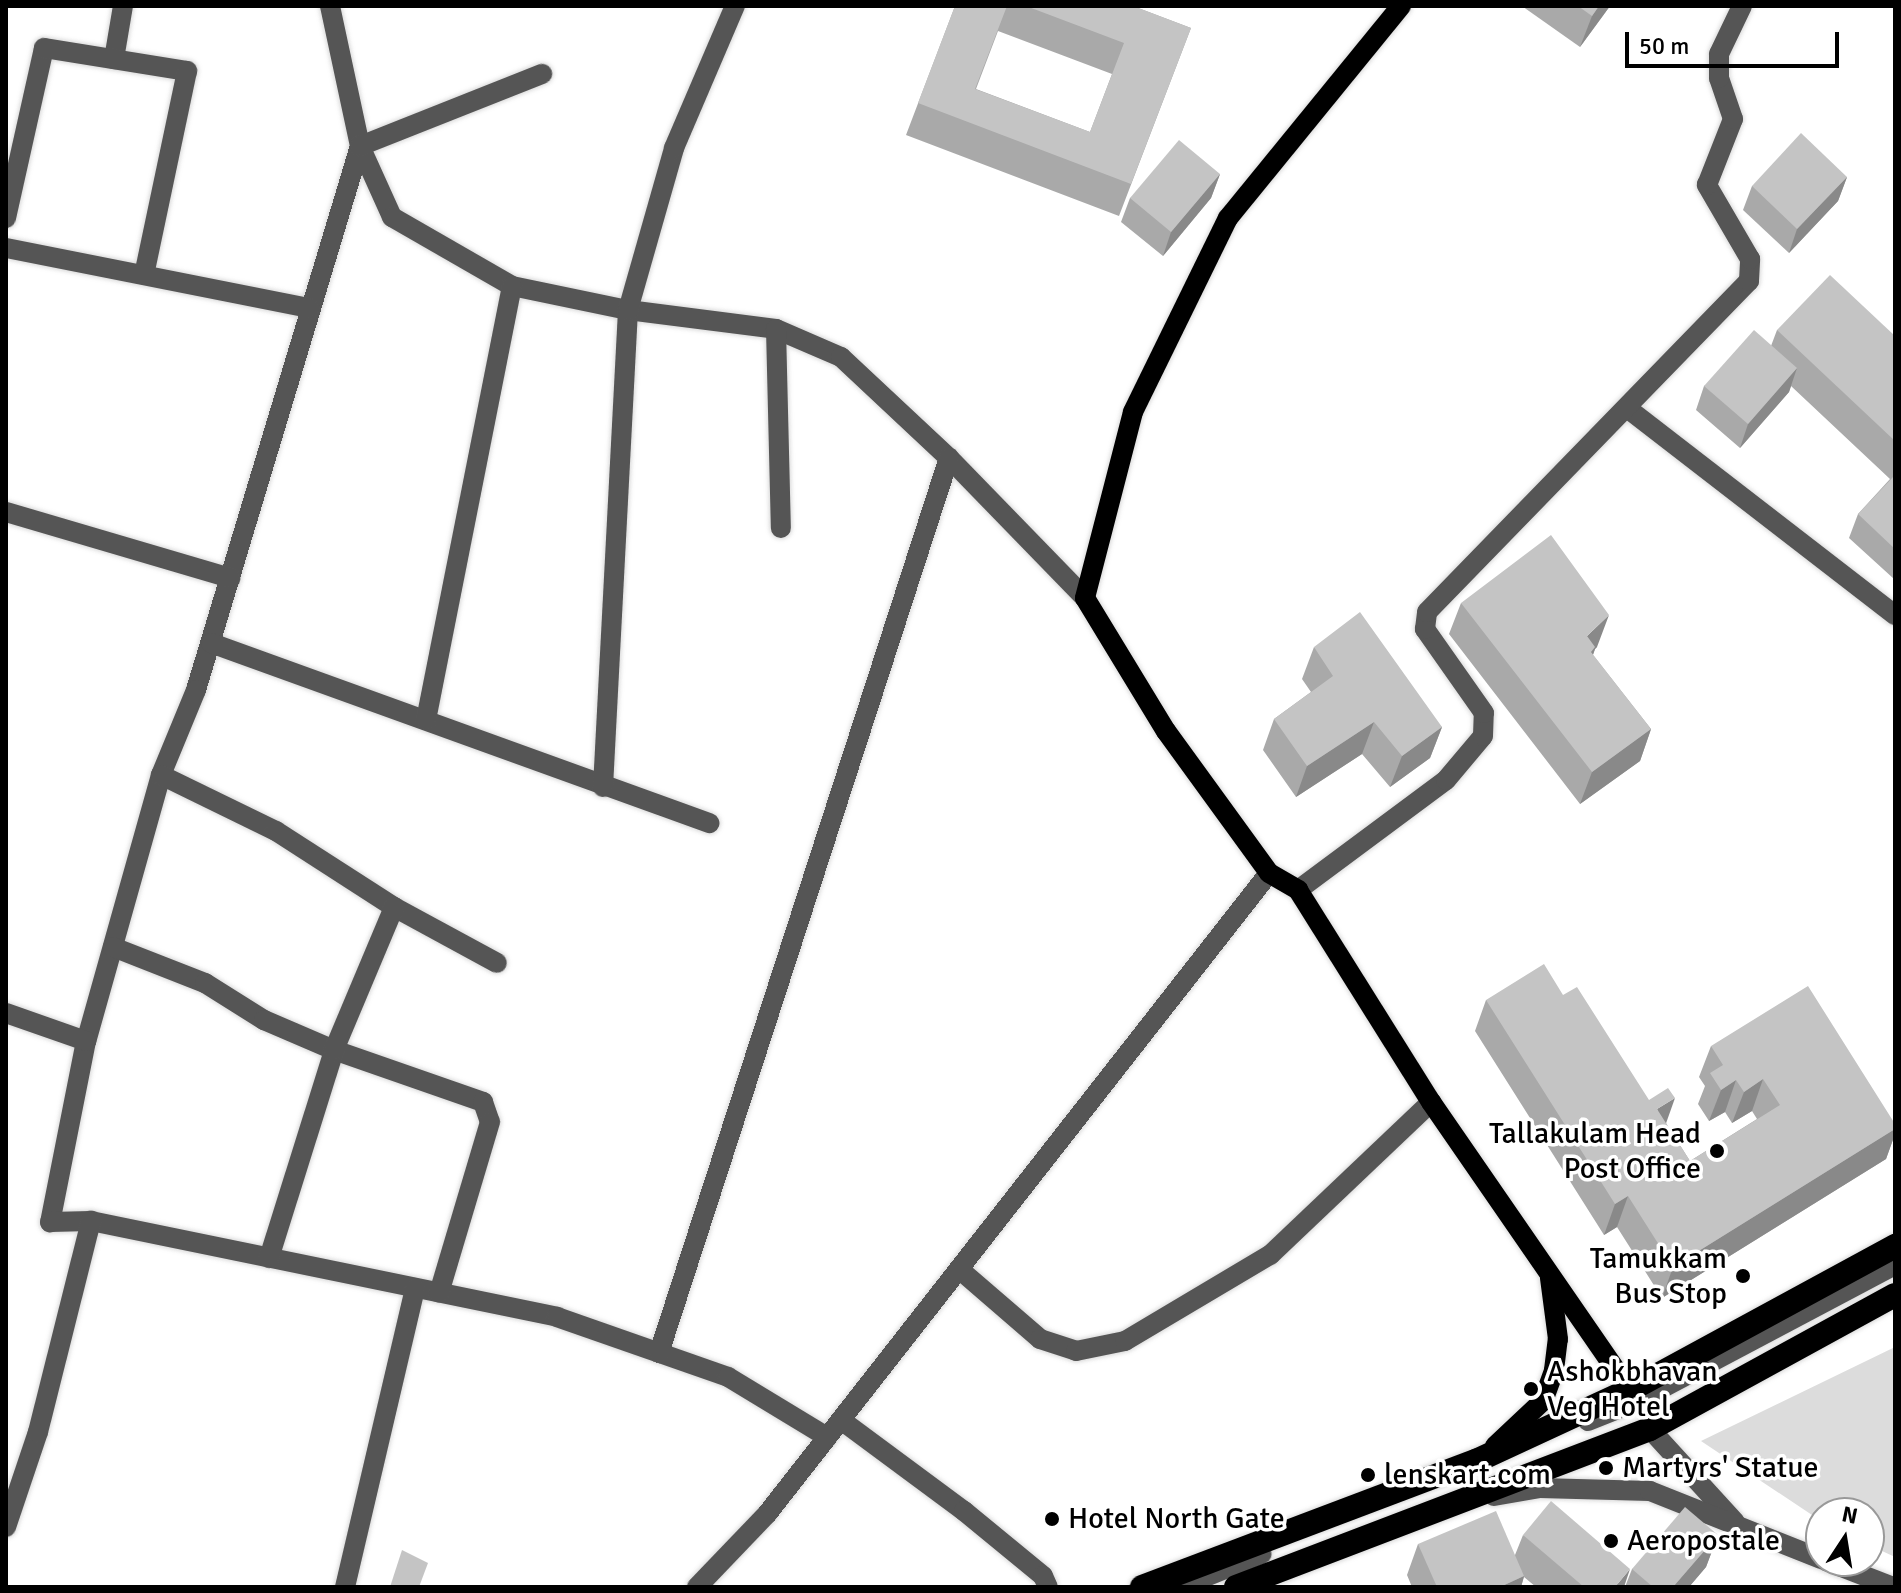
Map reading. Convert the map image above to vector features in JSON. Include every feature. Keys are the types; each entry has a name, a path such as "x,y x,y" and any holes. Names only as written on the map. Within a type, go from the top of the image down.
{"highway":[{"path":"1142,1587 1476,1461 1630,1390 1895,1246"},
{"path":"1236,1587 1650,1429 1895,1295"}],"main road":[{"path":"1401,6 1228,218 1133,412 1085,598 1166,731 1269,873 1298,890 1431,1102 1630,1390"},
{"path":"1476,1461 1543,1401 1554,1370 1558,1339 1549,1274"}],"street":[{"path":"114,59 123,6"},
{"path":"330,6 360,146 392,217 512,286 628,310 776,329 841,357 949,458 1085,598"},
{"path":"603,787 628,310 674,148 735,6"},
{"path":"1298,890 1446,780 1476,747 1486,726 1484,713 1425,629 1427,612 1749,281 1750,259 1707,185 1733,119 1719,78 1719,54 1742,6"},
{"path":"6,218 44,48 187,71 144,275"},
{"path":"360,146 542,74"},
{"path":"360,146 211,643 161,775 86,1041 50,1222 91,1221 557,1317 728,1377 827,1437"},
{"path":"6,248 309,308"},
{"path":"426,720 512,286"},
{"path":"776,329 781,528"},
{"path":"1627,408 1895,615"},
{"path":"659,1353 949,458"},
{"path":"6,512 230,578"},
{"path":"211,643 709,823"},
{"path":"161,775 276,831 394,907 497,963"},
{"path":"697,1587 767,1514 1269,873"},
{"path":"269,1258 334,1050 394,907"},
{"path":"113,947 205,983 264,1020 334,1050 470,1094 490,1113 439,1293"},
{"path":"6,1013 86,1041"},
{"path":"959,1269 1040,1339 1076,1351 1125,1341 1270,1255 1431,1102"},
{"path":"6,1527 38,1432 91,1221"},
{"path":"1181,1587 1638,1401 1895,1265"},
{"path":"345,1587 415,1288"},
{"path":"841,1420 964,1511 1043,1576 1048,1587"},
{"path":"1650,1429 1740,1528"},
{"path":"1461,1501 1540,1488 1650,1491 1805,1553"},
{"path":"1867,1577 1893,1587"}],"shaded area":[{"path":"1895,1347 1895,1557 1885,1552 1885,1497 1805,1497 1805,1510 1701,1441"}],"building":[{"path":"955,6 1007,6 975,89 1090,132 1124,43 1026,6 1133,6 1191,28 1131,184 918,103"},
{"path":"1578,6 1599,6 1592,16"},
{"path":"1801,133 1847,177 1797,229 1752,186"},
{"path":"1179,140 1220,174 1171,232 1130,198"},
{"path":"1830,275 1895,336 1895,441 1777,330"},
{"path":"1754,330 1797,368 1748,424 1704,386"},
{"path":"1895,475 1895,549 1858,514"},
{"path":"1551,535 1609,615 1587,636 1595,647 1591,652 1651,729 1592,772 1461,603"},
{"path":"1360,612 1442,727 1402,756 1374,722 1307,766 1274,719 1333,676 1314,647"},
{"path":"1544,964 1563,995 1577,987 1649,1100 1668,1088 1675,1098 1657,1109 1690,1161 1780,1105 1763,1079 1744,1092 1736,1080 1721,1090 1710,1073 1723,1065 1711,1046 1808,986 1895,1124 1895,1129 1673,1267 1628,1196 1615,1204 1486,1000"},
{"path":"1551,1501 1630,1569 1615,1587 1584,1587 1523,1535"},
{"path":"1685,1507 1718,1535 1673,1587 1653,1587 1632,1569"},
{"path":"1496,1511 1524,1576 1500,1587 1437,1587 1418,1544"},
{"path":"402,1550 428,1563 419,1587 390,1587"}],"place":[{"name":"Tallakulam Head Post Office","path":"1717,1151"},
{"name":"Tamukkam Bus Stop","path":"1743,1276"},
{"name":"Ashokbhavan Veg Hotel","path":"1531,1389"},
{"name":"Martyrs' Statue","path":"1606,1468"},
{"name":"lenskart.com","path":"1368,1475"},
{"name":"Hotel North Gate","path":"1052,1519"},
{"name":"Aeropostale","path":"1611,1541"}]}
